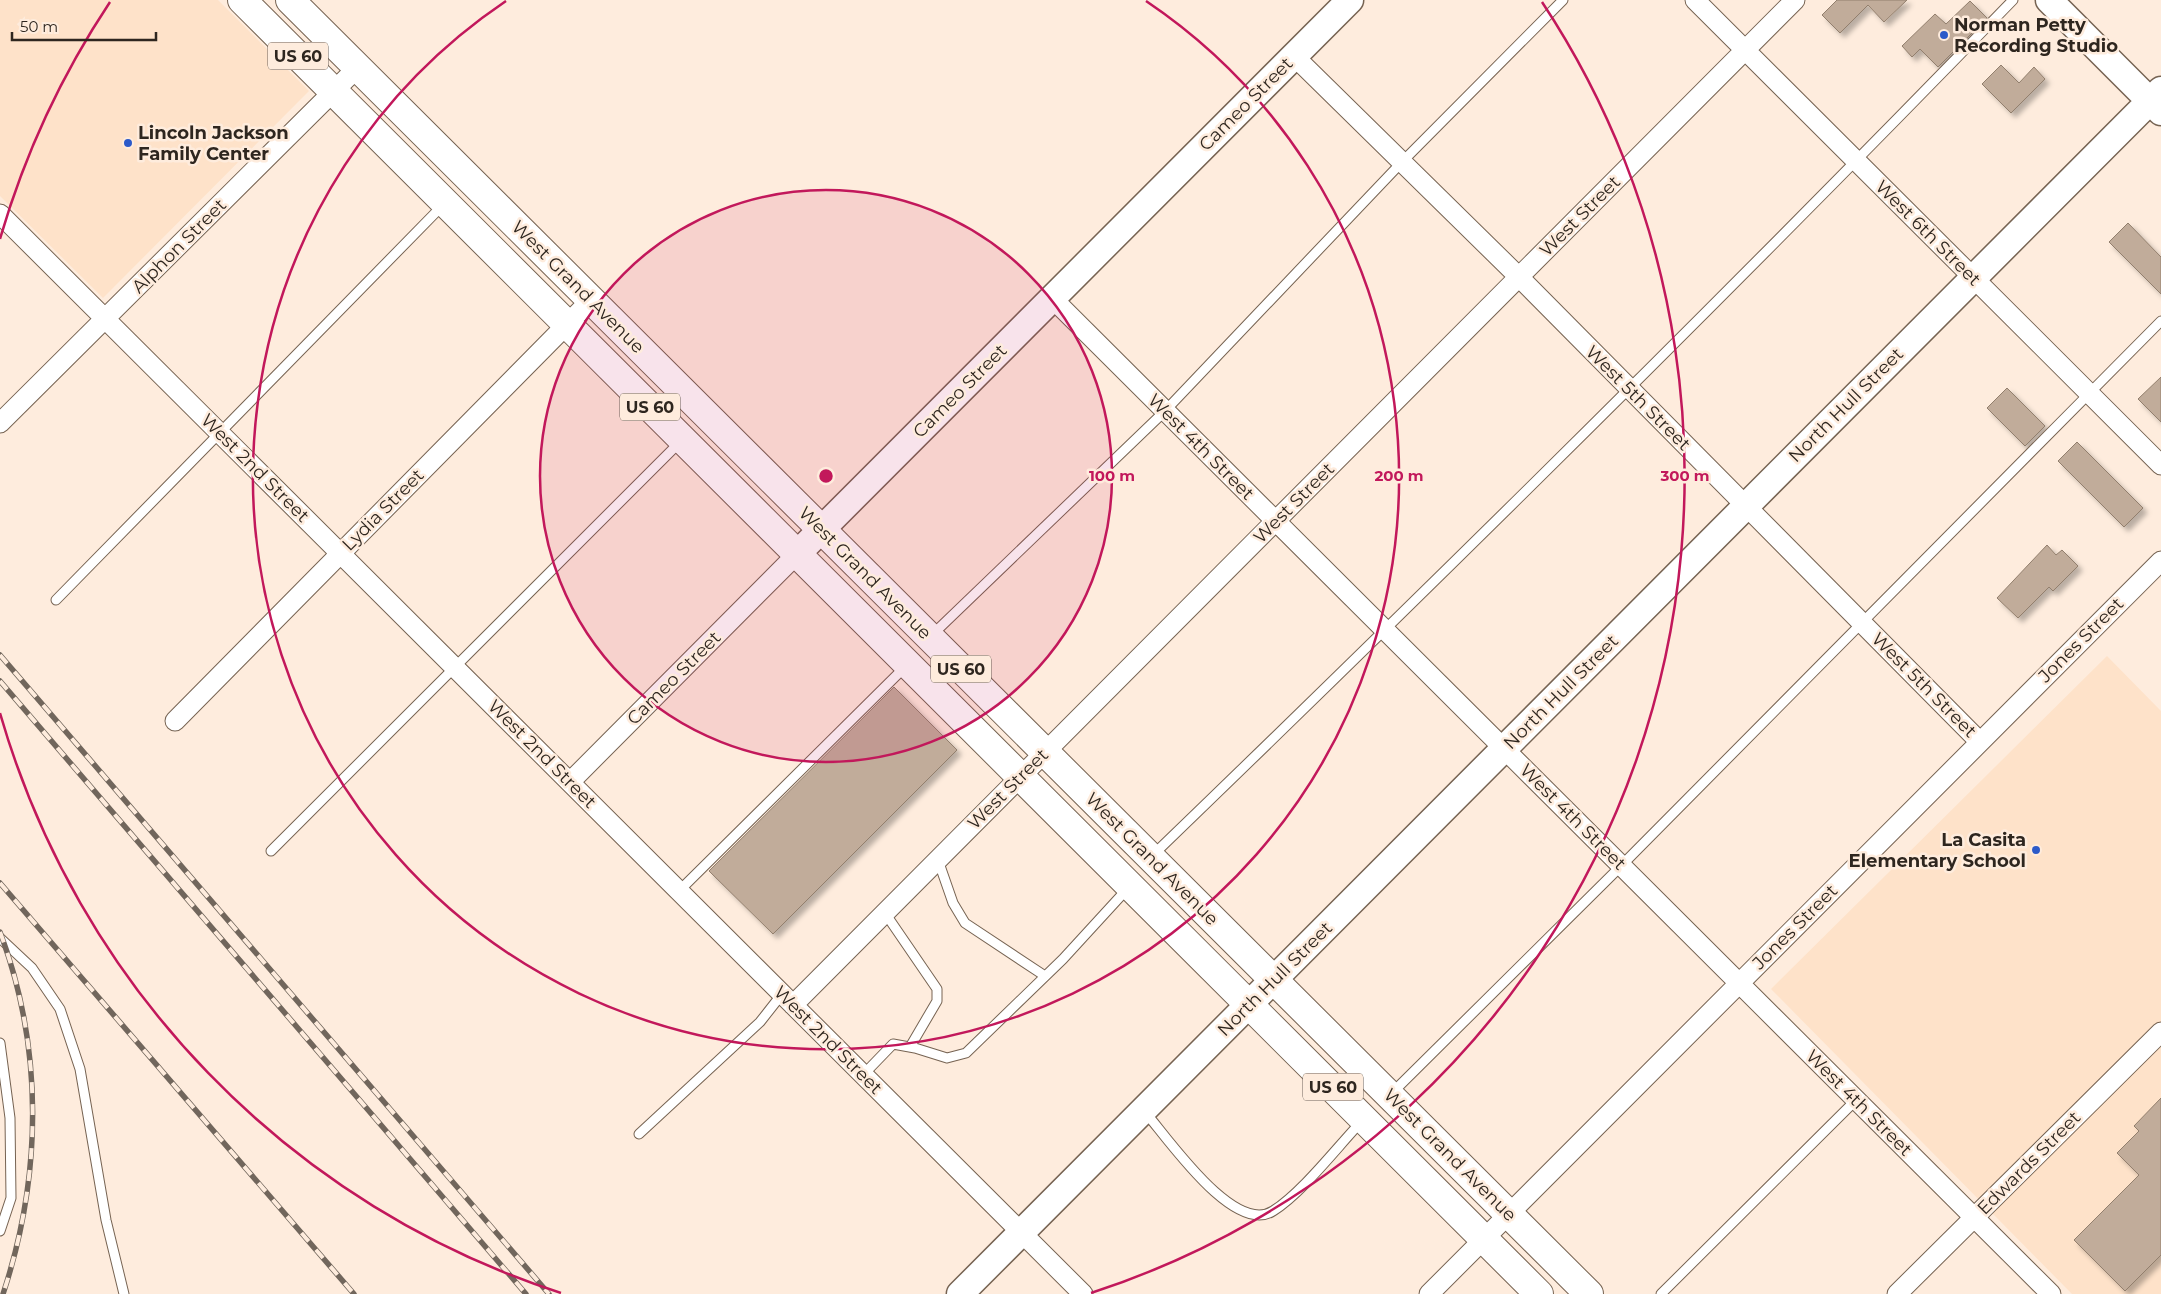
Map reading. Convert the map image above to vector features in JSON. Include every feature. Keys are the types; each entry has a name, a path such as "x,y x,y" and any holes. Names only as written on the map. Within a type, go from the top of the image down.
{"highway":[{"name":"West Grand Avenue","path":"242,0 566,325 1022,776 1539,1294"},
{"name":"West Grand Avenue","path":"290,0 1589,1294"}],"main road":[{"name":"Cameo Street","path":"798,553 1350,0"},
{"path":"2048,0 2157,101"},
{"name":"North Hull Street","path":"960,1294 1973,278 2157,101"}],"street":[{"name":"West 6th Street","path":"1695,0 2161,465"},
{"name":"West Street","path":"787,999 885,913 1795,0"},
{"name":"West 5th Street","path":"1294,56 1518,277 1980,742"},
{"name":"Alphon Street","path":"0,423 358,68"},
{"name":"West 2nd Street","path":"0,214 1083,1294"},
{"name":"West 4th Street","path":"1052,298 2050,1294"},
{"name":"Lydia Street","path":"176,721 592,300"},
{"name":"Cameo Street","path":"570,782 798,553"},
{"name":"Jones Street","path":"1430,1294 2161,560"},
{"name":"Edwards Street","path":"1897,1294 2161,1032"}],"lane":[{"path":"930,637 1165,411 1402,162 1562,0"},
{"path":"1150,858 1385,631 1629,389 2013,0"},
{"path":"56,600 221,434 445,203"},
{"path":"1390,1095 1621,866 2161,321"},
{"path":"271,851 682,439"},
{"path":"678,890 909,664"},
{"path":"938,860 953,903 965,922 1045,976"},
{"path":"863,1075 893,1044 947,1058 966,1053 1045,976 1131,885"},
{"path":"885,913 937,990 937,1002 910,1047"},
{"path":"0,938 32,968 60,1009 80,1069 106,1220 124,1294"},
{"path":"639,1134 787,999"},
{"path":"0,1043 10,1118 11,1198 0,1231"},
{"path":"1661,1294 1856,1100"},
{"path":"1144,1110 1201,1178 1228,1204 1253,1215 1272,1212 1295,1193 1364,1119"}],"shaded area":[{"name":"Lincoln Jackson Family Center","path":"0,0 218,0 309,91 103,298 0,196"},
{"name":"La Casita Elementary School","path":"2107,656 2161,711 2161,1294 2072,1294 1771,989"}],"building":[{"path":"1837,0 1907,0 1884,22 1868,5 1840,33 1822,15"},
{"name":"Norman Petty Recording Studio","path":"1970,1 1987,18 1938,67 1920,49 1912,57 1902,46 1935,14 1946,24"},
{"path":"2001,65 2019,83 2034,67 2045,79 2011,113 1982,84"},
{"path":"2128,223 2161,257 2161,294 2109,242"},
{"path":"2161,377 2161,422 2138,399"},
{"path":"2007,388 2045,426 2025,446 1987,408"},
{"path":"2077,442 2143,508 2124,527 2058,461"},
{"path":"2047,545 2056,555 2062,550 2078,566 2053,591 2049,587 2018,618 1997,598"},
{"path":"894,687 957,750 773,934 709,871"},
{"path":"2161,1098 2161,1255 2125,1291 2074,1240 2139,1175 2117,1153 2139,1131 2134,1126"}],"railway":[{"path":"0,655 549,1294"},
{"path":"0,681 526,1294"},
{"path":"0,883 354,1294"},
{"path":"0,932 14,976 25,1021 31,1067 33,1113 31,1158 25,1204 16,1249 3,1294"}],"place":[{"name":"Norman Petty Recording Studio","path":"1944,35"},
{"name":"Lincoln Jackson Family Center","path":"128,143"},
{"name":"La Casita Elementary School","path":"2036,850"}]}
